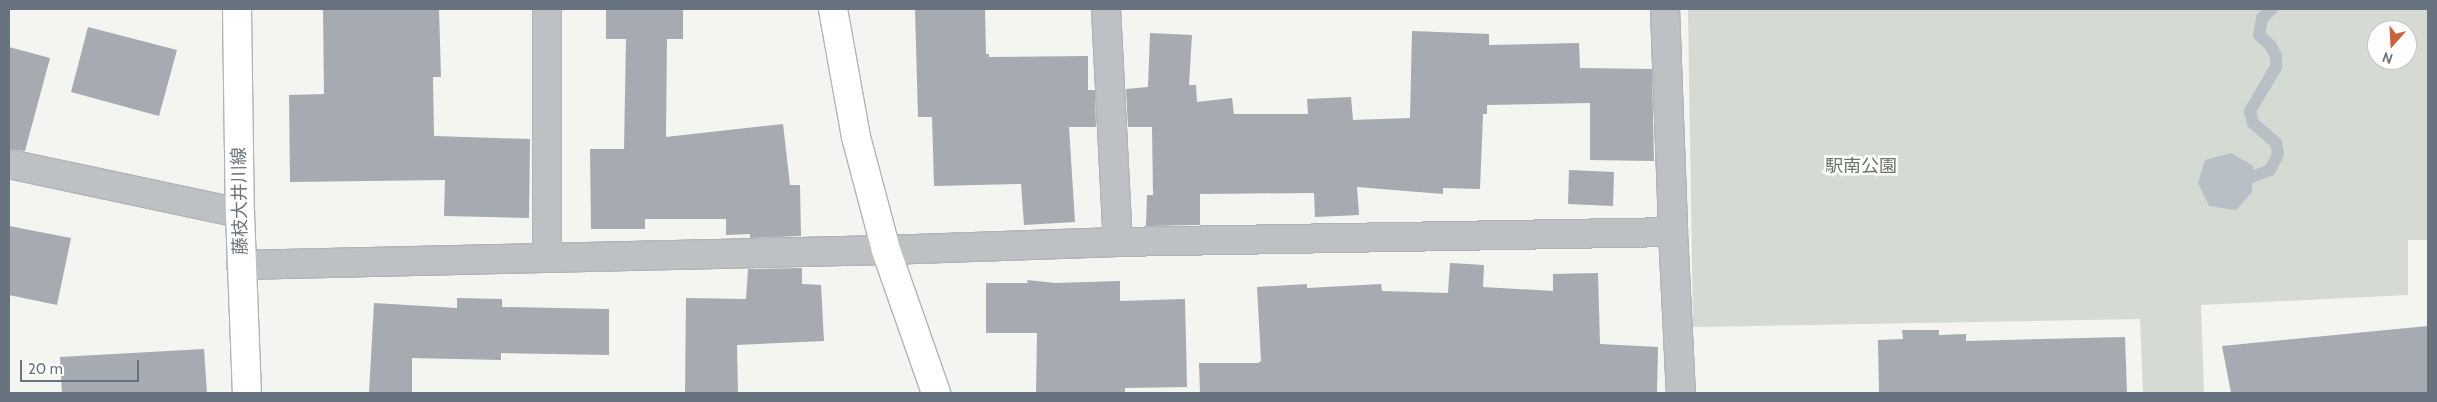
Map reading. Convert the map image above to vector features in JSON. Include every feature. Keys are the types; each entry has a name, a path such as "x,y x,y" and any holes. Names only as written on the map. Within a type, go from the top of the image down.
{"street":[{"name":"藤枝大井川線","path":"237,9 241,265 247,393"},
{"path":"547,9 547,258"},
{"path":"832,9 856,137 886,250 936,393"},
{"path":"1106,9 1118,242"},
{"path":"1665,9 1681,393"},
{"path":"9,164 240,213"},
{"path":"241,265 886,250 1118,242 1673,232"}],"green space":[{"name":"駅南公園","path":"1688,9 2428,9 2428,240 2408,240 2408,295 2201,305 2204,393 2143,393 2140,319 1693,327"}],"shaded area":[{"path":"2231,153 2253,166 2252,192 2236,210 2209,206 2198,183 2205,160"}],"building":[{"path":"323,9 439,9 441,77 433,77 434,136 530,139 529,218 444,216 445,180 290,182 289,95 324,94"},
{"path":"606,9 683,9 683,39 667,39 666,137 783,124 790,185 800,185 801,236 750,238 750,234 726,235 726,219 645,219 645,229 591,229 590,149 624,149 626,39 606,39"},
{"path":"915,9 985,9 986,54 989,54 989,57 1088,56 1088,90 1095,90 1096,127 1069,127 1075,222 1024,225 1021,184 934,186 932,117 918,117"},
{"path":"88,27 177,50 159,116 71,92"},
{"path":"1412,31 1489,34 1489,45 1579,43 1580,68 1652,69 1654,161 1590,160 1590,103 1487,105 1487,114 1483,114 1480,189 1443,188 1443,194 1357,187 1359,215 1315,217 1314,193 1200,194 1200,225 1146,226 1147,195 1153,195 1152,127 1128,127 1126,89 1148,87 1150,33 1192,35 1189,85 1196,85 1197,102 1232,98 1234,114 1308,114 1307,99 1351,97 1353,120 1410,118"},
{"path":"9,47 50,58 25,151 9,149"},
{"path":"1569,170 1614,172 1613,206 1568,204"},
{"path":"9,226 71,238 57,305 9,295"},
{"path":"1450,263 1484,265 1483,287 1553,291 1553,274 1598,273 1600,344 1658,347 1657,393 1200,393 1199,363 1258,363 1261,361 1257,287 1307,284 1307,288 1381,284 1382,291 1448,293"},
{"path":"802,268 802,284 821,285 824,341 737,345 738,393 685,393 686,298 746,299 748,269"},
{"path":"1027,280 1055,283 1120,281 1120,301 1185,299 1187,387 1125,388 1125,393 1036,393 1037,333 986,333 986,283 1028,283"},
{"path":"457,298 502,299 502,307 609,309 609,355 501,353 501,360 412,358 412,393 369,393 374,303 457,308"},
{"path":"2428,326 2428,393 2231,393 2222,346"},
{"path":"1902,330 1939,330 1939,335 1966,334 1966,341 2125,337 2127,393 1879,393 1878,340 1903,339"},
{"path":"204,349 207,393 62,393 60,357"}],"waterway":[{"path":"2252,177 2270,170 2278,154 2276,143 2253,123 2250,111 2276,67 2276,56 2271,46 2259,35 2262,18 2272,9"}]}
